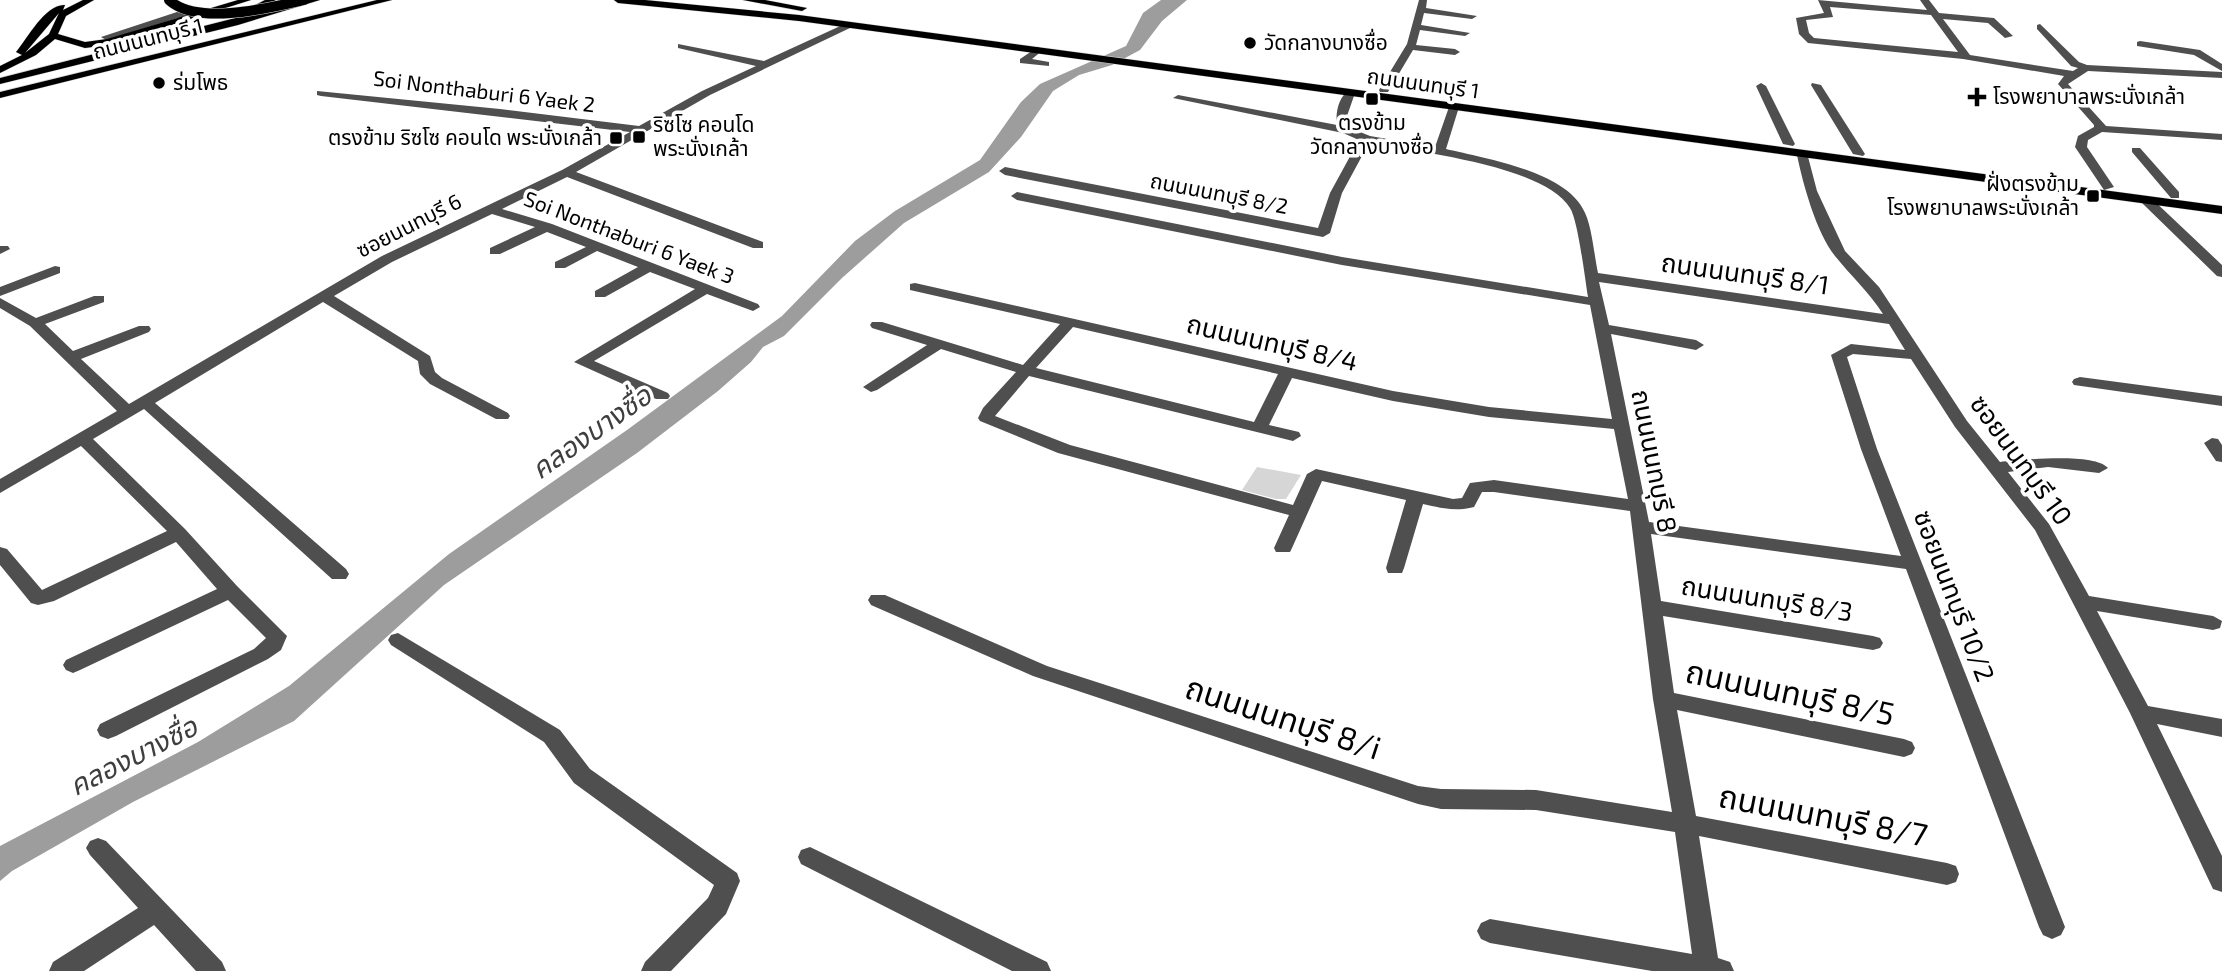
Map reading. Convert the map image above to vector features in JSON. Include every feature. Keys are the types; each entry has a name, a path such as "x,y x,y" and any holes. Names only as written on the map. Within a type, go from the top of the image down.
{"main road":[{"path":"0,64 17,57 34,39 37,27 49,15 76,0"},
{"name":"ถนนนนทบุรี 1","path":"0,70 24,59 53,35 63,14 90,0"},
{"path":"169,0 175,7 185,10 223,13 304,0"},
{"path":"53,35 85,44 108,43 247,0"},
{"path":"0,87 208,26 272,0"},
{"path":"0,87 375,0"},
{"path":"357,6 375,0"},
{"name":"ถนนนนทบุรี 1","path":"0,87 388,0"},
{"name":"ถนนนนทบุรี 1","path":"618,0 851,21 1038,50 1082,53"},
{"path":"657,0 799,18"},
{"name":"ถนนนนทบุรี 1","path":"703,0 1454,107 1796,150 1859,153 2222,202"},
{"path":"747,0 851,21"},
{"path":"0,87 321,3"},
{"path":"163,51 248,29 321,3"},
{"name":"ถนนนนทบุรี 1","path":"1146,62 1384,90 2222,210"}],"street":[{"path":"1880,0 1925,2 1964,55"},
{"path":"1823,2 1991,20 2008,36"},
{"path":"1823,2 1830,15 1801,18 1804,34 1811,41 1964,55 1973,60 2074,74"},
{"path":"1384,90 1409,47 1421,5 1472,16"},
{"path":"106,37 177,15 198,16"},
{"name":"ซอยนนทบุรี 6","path":"0,487 387,259 566,173 706,93 851,21"},
{"path":"1416,27 1465,33"},
{"path":"2040,27 2075,64 2087,68 2220,75"},
{"path":"2164,73 2138,44 2176,47 2197,52 2220,75"},
{"path":"681,46 767,65"},
{"path":"1409,47 1455,52"},
{"path":"1038,50 1024,61 1045,64"},
{"path":"2087,68 2074,74 2063,85 2100,124 2100,128"},
{"path":"1816,85 1859,153"},
{"name":"ซอยนนทบุรี 10","path":"1761,86 1796,150 1811,191 1839,252 1871,285 1961,424 2033,513 2141,713 2222,881"},
{"name":"Soi Nonthaburi 6 Yaek 2","path":"321,93 641,130"},
{"path":"1346,130 1340,117 1350,93"},
{"name":"ถนนนนทบุรี 8","path":"1178,99 1346,130 1366,138 1488,162 1552,186 1567,195 1578,211 1638,506 1664,699 1712,970"},
{"path":"1440,152 1454,107"},
{"path":"2108,187 2081,147 2082,138 2100,128 2222,137"},
{"name":"ถนนนนทบุรี 8/2","path":"1005,171 1323,233 1336,193 1366,138"},
{"path":"2136,150 2175,195"},
{"path":"566,173 758,245"},
{"path":"1017,196 1342,261 1596,302"},
{"path":"2146,200 2222,272"},
{"name":"Soi Nonthaburi 6 Yaek 3","path":"490,209 547,227 753,307"},
{"path":"495,251 547,227"},
{"path":"560,265 597,246"},
{"path":"600,293 648,267"},
{"path":"0,292 55,270"},
{"name":"ถนนนนทบุรี 8/1","path":"1590,276 1892,320"},
{"name":"ถนนนนทบุรี 8/4","path":"915,286 1393,396 1489,412 1623,425"},
{"path":"662,396 582,362 705,289"},
{"path":"323,296 425,359 428,374 436,381 502,416"},
{"path":"35,323 99,299"},
{"path":"0,302 35,323 129,413"},
{"path":"1070,322 1024,370 986,418 1063,449 1299,512"},
{"path":"877,325 1024,370 1293,436"},
{"path":"73,357 144,328"},
{"path":"1601,328 1696,345"},
{"path":"871,387 939,344"},
{"name":"ซอยนนทบุรี 10/2","path":"1915,355 1851,349 1839,355 1869,449 2052,927"},
{"path":"1259,428 1287,372"},
{"path":"2080,382 2222,401"},
{"path":"146,402 338,574"},
{"path":"83,439 179,533 230,591 277,636 274,645 108,730"},
{"path":"1996,468 2048,462 2099,468"},
{"path":"1283,548 1316,474 1461,505 1468,503 1476,487 1494,486 1638,506"},
{"path":"1395,568 1414,501 1425,497"},
{"path":"1641,527 1913,565"},
{"path":"0,553 38,598 179,533"},
{"path":"73,665 230,591"},
{"name":"ถนนนนทบุรี 8/i","path":"878,600 1040,671 1418,795 1441,799 1535,800 1685,824"},
{"path":"2083,603 2213,623"},
{"name":"ถนนนนทบุรี 8/3","path":"1653,607 1872,643"},
{"path":"398,640 552,736 582,776 728,881 716,906 654,971"},
{"name":"ถนนนนทบุรี 8/5","path":"1664,699 1904,748"},
{"path":"2141,713 2222,728"},
{"name":"ถนนนนทบุรี 8/7","path":"1685,824 1947,874"},
{"path":"98,848 213,971"},
{"path":"810,857 1038,971"},
{"path":"62,971 156,910"},
{"path":"1490,931 1712,970"}],"shaded area":[{"path":"1161,0 1187,0 1162,21 1140,50 1112,65 1079,75 1053,91 1021,137 989,172 904,223 842,278 784,336 763,347 751,362 718,391 637,453 444,585 294,721 133,802 12,871 0,881 0,846 198,742 289,686 449,554 627,430 782,316 855,241 895,211 980,160 1021,102 1040,84 1126,46 1143,13"},
{"path":"1257,467 1301,475 1286,499 1276,499 1242,490"}],"place":[{"name":"วัดกลางบางซื่อ","path":"1250,43"},
{"name":"ร่มโพธ","path":"159,83"},
{"name":"โรงพยาบาลพระนั่งเกล้า","path":"1977,97"},
{"name":"ตรงข้าม วัดกลางบางซื่อ","path":"1372,99"},
{"name":"ริซโซ คอนโด พระนั่งเกล้า","path":"639,137"},
{"name":"ตรงข้าม ริซโซ คอนโด พระนั่งเกล้า","path":"616,138"},
{"name":"ฝั่งตรงข้าม โรงพยาบาลพระนั่งเกล้า","path":"2093,196"}],"water label":[{"name":"คลองบางซื่อ","path":"591,432"},
{"name":"คลองบางซื่อ","path":"133,756"}]}
